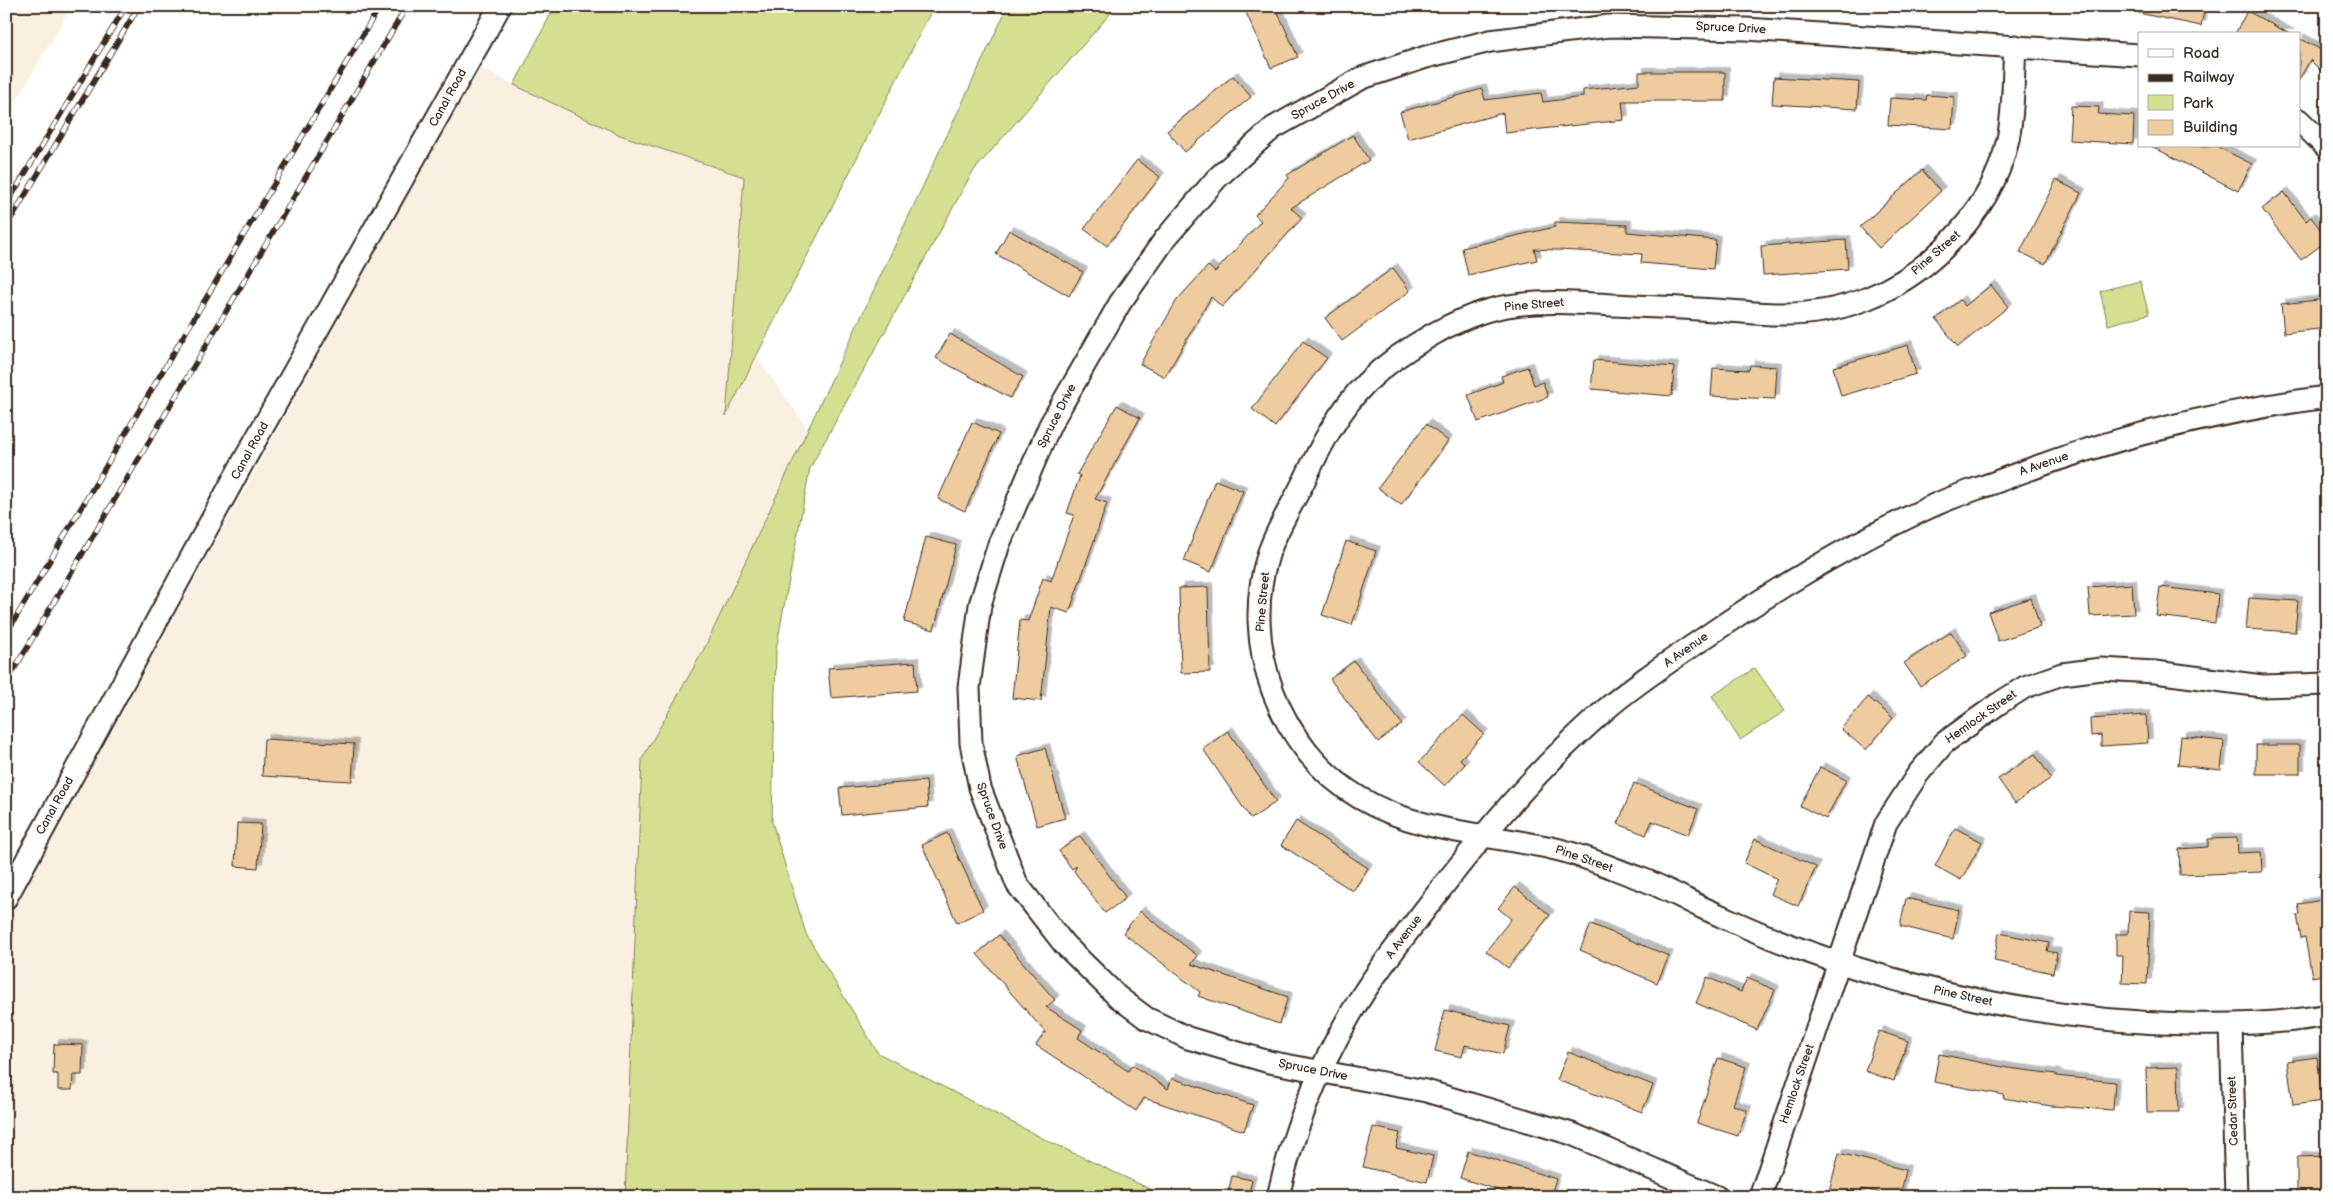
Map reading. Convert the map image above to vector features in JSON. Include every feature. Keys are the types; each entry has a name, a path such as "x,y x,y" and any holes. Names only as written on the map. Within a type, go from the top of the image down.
{"street":[{"name":"Canal Road","path":"6,898 232,482 500,6"},
{"name":"Spruce Drive","path":"1717,1197 1572,1134 1426,1091 1269,1062 1188,1038 1146,1018 1118,997 1064,944 1017,884 980,788 971,743 969,687 980,605 999,544 1050,425 1120,303 1165,239 1217,178 1273,128 1362,78 1426,56 1490,41 1609,26 1696,26 2138,55"},
{"name":"Pine Street","path":"2015,46 2008,139 1991,190 1965,228 1926,266 1893,288 1857,303 1818,313 1776,314 1552,301 1502,306 1468,318 1422,342 1365,384 1342,413 1314,461 1268,553 1261,594 1259,642 1269,682 1283,715 1312,759 1335,780 1362,800 1413,821 1558,849 1654,884 1796,948 1838,962 1953,996 2073,1017 2151,1024 2230,1025 2327,1015"},
{"path":"2300,121 2327,148"},
{"name":"A Avenue","path":"1278,1197 1290,1146 1321,1072 1350,1014 1394,951 1482,835 1551,760 1607,708 1659,669 1765,596 1923,511 2018,473 2106,442 2199,418 2327,397"},
{"name":"Hemlock Street","path":"1760,1197 1886,823 1918,774 1944,743 2025,687 2062,674 2101,669 2155,672 2262,686 2327,684"},
{"name":"Cedar Street","path":"2230,1025 2236,1197"}],"shaded area":[{"path":"6,6 72,6 6,118"},
{"path":"478,67 620,135 744,177 726,414 756,356 808,429 704,649 642,759 625,1197 6,1197 6,921"}],"green space":[{"path":"555,6 934,6 726,416 744,177 620,135 514,85"},
{"path":"1008,6 1117,6 972,173 810,468 776,649 772,822 806,934 878,1053 1048,1141 1167,1197 625,1197 642,759 704,649"},
{"path":"2140,281 2149,314 2108,325 2100,291"},
{"path":"1755,668 1785,711 1740,740 1712,696"}],"building":[{"path":"1243,6 1275,6 1298,57 1271,68"},
{"path":"2138,6 2205,6 2201,26 2138,13"},
{"path":"2247,11 2286,32 2236,32"},
{"path":"2300,39 2327,53 2327,77 2310,60 2300,78"},
{"path":"1639,72 1725,72 1725,101 1622,101 1624,120 1505,133 1503,113 1408,139 1400,112 1482,89 1485,100 1541,93 1543,102 1583,97 1583,90 1639,84"},
{"path":"1233,76 1251,97 1185,152 1167,131"},
{"path":"1774,77 1859,82 1857,109 1772,104"},
{"path":"1927,95 1954,97 1952,129 1888,125 1890,98 1926,100"},
{"path":"2071,106 2099,107 2098,114 2134,116 2133,144 2069,140"},
{"path":"1353,135 1369,160 1291,208 1302,218 1222,307 1211,297 1165,377 1140,364 1177,300 1208,266 1215,272 1261,221 1255,215 1289,178 1287,175"},
{"path":"2155,148 2220,148 2252,164 2238,191"},
{"path":"1137,160 1160,177 1107,246 1084,229"},
{"path":"1922,170 1941,191 1879,248 1860,227"},
{"path":"2056,180 2081,193 2045,264 2020,252"},
{"path":"2284,192 2306,221 2311,217 2327,238 2327,241 2301,260 2262,209"},
{"path":"1555,222 1627,225 1627,232 1716,240 1713,269 1641,263 1642,254 1534,249 1537,260 1468,275 1462,248 1555,227"},
{"path":"1009,230 1083,272 1069,296 996,254"},
{"path":"1846,240 1848,269 1763,275 1761,246"},
{"path":"1393,268 1410,291 1342,341 1325,318"},
{"path":"1991,285 2008,307 1958,347 1936,319 1960,300 1965,306"},
{"path":"2327,299 2327,328 2284,333 2281,304"},
{"path":"950,334 1023,377 1010,398 936,358"},
{"path":"1303,341 1327,358 1275,427 1252,409"},
{"path":"1908,345 1916,374 1841,396 1833,367"},
{"path":"1594,360 1674,367 1672,396 1591,389"},
{"path":"1750,365 1777,367 1775,399 1711,396 1713,368 1749,370"},
{"path":"1528,367 1534,385 1543,382 1548,397 1478,422 1468,395 1503,382 1501,376"},
{"path":"1117,405 1140,418 1095,499 1107,503 1069,613 1051,607 1041,701 1012,698 1020,620 1028,621 1043,578 1051,581 1074,515 1067,513 1080,476 1077,474"},
{"path":"972,422 999,434 965,511 938,499"},
{"path":"1426,424 1448,441 1401,505 1378,488"},
{"path":"1215,480 1243,491 1211,572 1184,561"},
{"path":"926,537 956,545 934,630 904,622"},
{"path":"1346,541 1376,551 1352,625 1322,615"},
{"path":"2132,584 2134,614 2090,616 2088,587"},
{"path":"1208,587 1210,672 1181,673 1179,588"},
{"path":"2160,587 2218,594 2215,623 2156,616"},
{"path":"2031,598 2040,627 1998,641 1988,612"},
{"path":"2249,598 2298,601 2295,632 2246,629"},
{"path":"1951,632 1967,656 1920,686 1904,663"},
{"path":"1354,661 1402,724 1378,742 1330,679"},
{"path":"915,662 917,691 831,698 828,668"},
{"path":"1868,697 1893,718 1866,750 1841,729"},
{"path":"1463,715 1484,734 1460,759 1465,764 1445,786 1419,762"},
{"path":"2146,715 2148,743 2101,746 2101,735 2091,736 2090,719"},
{"path":"1228,731 1276,802 1251,819 1203,749"},
{"path":"2181,736 2224,741 2221,770 2178,765"},
{"path":"264,739 354,744 352,781 262,776"},
{"path":"2256,745 2300,745 2300,774 2256,774"},
{"path":"1045,748 1065,818 1037,826 1017,756"},
{"path":"2035,754 2051,778 2015,803 1998,779"},
{"path":"1820,767 1846,780 1826,819 1800,806"},
{"path":"926,781 928,807 842,815 839,788"},
{"path":"1634,783 1698,809 1688,835 1652,821 1646,835 1618,824"},
{"path":"1296,821 1368,868 1353,891 1281,845"},
{"path":"237,823 261,824 258,868 235,866"},
{"path":"1955,828 1982,842 1961,880 1935,866"},
{"path":"947,833 983,910 957,923 922,845"},
{"path":"1080,836 1126,898 1105,913 1074,871 1077,866 1072,869 1059,851"},
{"path":"2237,838 2238,853 2261,852 2262,872 2180,875 2179,849 2208,847 2208,839"},
{"path":"1755,839 1816,867 1798,906 1770,894 1777,879 1744,863"},
{"path":"1515,887 1550,915 1508,968 1486,951 1511,919 1498,908"},
{"path":"1906,898 1959,910 1953,939 1900,926"},
{"path":"2323,900 2327,920 2327,974 2312,977 2305,937 2301,938 2297,915 2300,914 2298,904"},
{"path":"1140,911 1198,956 1191,964 1288,997 1279,1024 1198,996 1200,992 1123,933"},
{"path":"2129,911 2150,912 2147,984 2122,983 2123,955 2116,955 2116,934 2128,934"},
{"path":"1591,924 1669,956 1657,983 1580,950"},
{"path":"1999,933 2049,943 2047,951 2057,953 2053,973 1994,961"},
{"path":"999,935 1055,1000 1046,1007 1082,1030 1078,1038 1128,1071 1132,1065 1168,1089 1172,1078 1253,1105 1244,1131 1144,1098 1136,1111 1036,1045 1045,1032 977,954"},
{"path":"1707,977 1741,992 1747,978 1775,990 1757,1030 1696,1003"},
{"path":"1445,1010 1510,1026 1503,1054 1465,1045 1462,1057 1435,1051"},
{"path":"1879,1031 1908,1041 1894,1081 1865,1071"},
{"path":"54,1044 83,1045 82,1075 73,1075 72,1090 58,1090 58,1074 53,1074"},
{"path":"1568,1052 1653,1085 1642,1112 1557,1080"},
{"path":"1939,1054 2008,1068 2056,1074 2056,1076 2115,1082 2113,1110 2051,1106 2003,1098 2004,1095 1934,1082"},
{"path":"2317,1057 2323,1101 2293,1105 2287,1061"},
{"path":"1718,1058 1746,1067 1733,1105 1747,1110 1738,1136 1697,1123"},
{"path":"2178,1067 2179,1112 2147,1112 2146,1068"},
{"path":"1373,1127 1400,1133 1396,1148 1433,1156 1427,1182 1363,1167"},
{"path":"1468,1151 1556,1179 1550,1197 1520,1197 1460,1178"},
{"path":"1839,1153 1906,1170 1900,1197 1862,1189 1860,1197 1828,1195"},
{"path":"2326,1156 2326,1197 2297,1197 2297,1157"},
{"path":"1232,1176 1252,1180 1248,1197 1227,1197"}],"railway":[{"path":"6,205 126,6"},
{"path":"6,227 139,6"},
{"path":"6,634 380,6"},
{"path":"6,683 407,6"}]}
